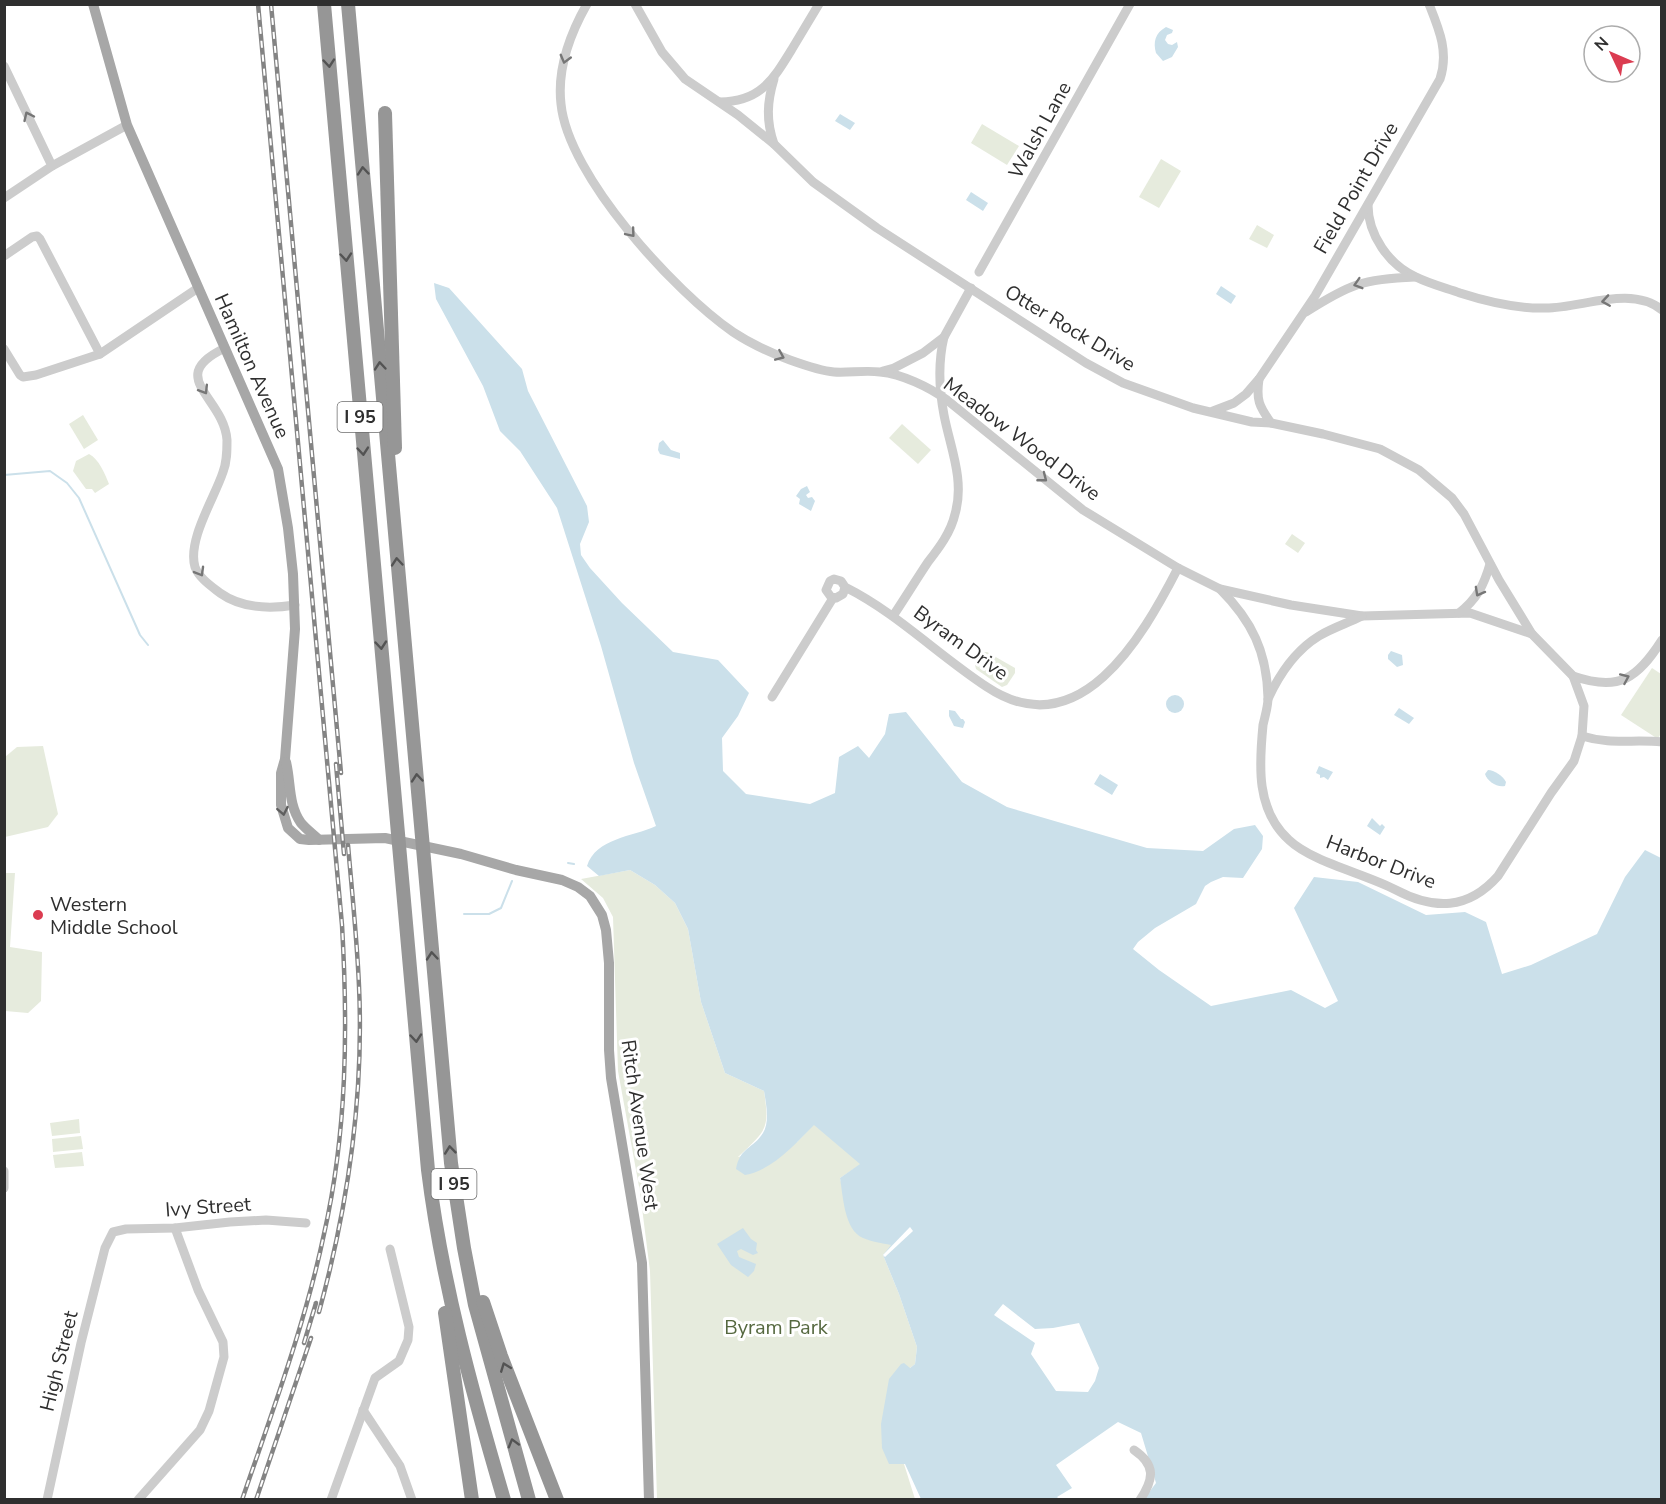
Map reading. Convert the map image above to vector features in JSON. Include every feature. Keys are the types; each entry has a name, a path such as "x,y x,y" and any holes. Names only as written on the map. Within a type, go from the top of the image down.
{"highway":[{"name":"I 95","path":"324,4 426,1151 436,1228 459,1341 504,1500"},
{"name":"I 95","path":"348,4 448,1134 459,1220 482,1334 529,1500"},
{"path":"385,113 395,430 394,529"},
{"path":"459,1220 494,1337 557,1500"},
{"path":"436,1228 447,1330 472,1500"}],"main road":[{"name":"Hamilton Avenue","path":"93,4 127,125 278,469 285,504 295,605 285,759 280,788 285,823 300,839 385,838 461,854"},
{"name":"Ritch Avenue West","path":"461,854 562,880 578,887 590,896 597,906 606,930 609,963 611,1078 642,1263 649,1500"}],"street":[{"name":"Meadow Wood Drive","path":"587,4 573,33 562,71 560,87 563,119 578,158 587,175 617,216 662,269 691,297 737,335 792,361 833,372 880,372 900,377 942,396 1083,510 1178,568 1220,589 1291,605 1362,616 1470,613 1532,634"},
{"name":"Otter Rock Drive","path":"635,4 662,52 673,66 700,91 719,102 774,144 835,200 1068,352 1123,383 1171,401 1252,422 1271,423 1380,449 1401,458 1419,470 1452,498 1464,514 1506,594 1532,634"},
{"path":"774,144 767,112 774,79 819,4"},
{"name":"Walsh Lane","path":"979,272 1130,4"},
{"name":"Field Point Drive","path":"1211,412 1234,403 1246,394 1259,379 1303,313 1442,72 1444,48 1429,4"},
{"path":"4,66 52,166"},
{"path":"719,102 740,101 774,79"},
{"path":"4,198 52,166 127,125"},
{"path":"1369,202 1368,216 1377,240 1400,266 1415,277 1484,300 1522,308 1566,308 1630,298 1653,303 1662,310"},
{"path":"4,256 32,237 40,238 100,354"},
{"path":"1303,313 1343,289 1358,283 1381,278 1415,277"},
{"path":"4,349 16,371 22,377 36,375 100,354 198,288"},
{"path":"893,616 946,535 956,513 957,468 944,415 939,362 944,337 971,288"},
{"path":"880,372 908,362 944,337"},
{"path":"225,348 207,357 196,373 201,386 221,419 227,439 223,472 198,532 194,557 195,567 206,582 234,601 246,605 295,605"},
{"path":"1259,379 1257,395 1271,423"},
{"path":"1459,613 1476,599 1490,564"},
{"name":"Byram Drive","path":"845,587 893,616 989,689 1029,705 1053,705 1077,696 1114,667 1143,629 1178,568"},
{"path":"772,697 833,598 842,596 845,587 838,580 830,581 826,590 827,594 833,598"},
{"name":"Harbor Drive","path":"1220,589 1243,614 1254,632 1263,661 1268,700 1259,763 1266,806 1279,828 1302,850 1416,900 1428,903 1457,903 1479,894 1490,886 1574,761 1582,736 1584,706 1573,676 1532,634"},
{"name":"Harbor Drive","path":"1268,700 1276,683 1307,644 1362,616"},
{"path":"1573,676 1593,683 1623,680 1638,671 1648,661 1662,640"},
{"path":"1582,736 1608,742 1662,742"},
{"path":"4,1171 5,1187"},
{"name":"Ivy Street","path":"112,1232 212,1223 257,1221 306,1223"},
{"path":"138,1500 200,1430 209,1411 224,1357 223,1342 198,1290 175,1228"},
{"name":"High Street","path":"47,1500 81,1343 105,1248 112,1232"},
{"path":"331,1500 375,1378 399,1361 408,1340 410,1327 390,1249"},
{"path":"363,1410 400,1466 412,1500"},
{"path":"1134,1450 1146,1461 1151,1480 1140,1500"}],"green space":[{"path":"982,124 1019,146 1007,165 971,143"},
{"path":"1161,159 1181,171 1159,208 1139,197"},
{"path":"1257,225 1274,235 1267,248 1249,239"},
{"path":"83,415 98,440 84,449 69,424"},
{"path":"902,424 931,450 918,464 889,438"},
{"path":"89,454 99,463 109,484 95,493 92,489 86,489 73,471 76,461"},
{"path":"1292,534 1305,543 1298,553 1285,544"},
{"path":"983,652 1015,668 1015,673 1007,685 1002,687 976,669 975,665"},
{"path":"1652,668 1661,674 1661,733 1658,739 1621,715"},
{"path":"43,746 58,814 48,827 5,837 5,757 17,747"},
{"name":"Byram Park","path":"630,870 655,885 675,903 688,929 701,1002 725,1073 764,1091 766,1122 764,1128 755,1141 738,1157 797,1142 814,1124 861,1164 840,1178 852,1227 892,1245 883,1255 917,1347 915,1364 910,1368 914,1376 948,1280 891,1441 904,1464 915,1499 657,1499 650,1271 640,1192 618,1071 613,917 603,898 581,879"},
{"path":"5,873 15,873 10,947 42,952 41,1001 28,1013 5,1011"},
{"path":"79,1119 80,1133 52,1136 50,1123"},
{"path":"81,1136 83,1149 53,1152 52,1139"},
{"path":"82,1152 84,1166 55,1168 53,1155"}],"water":[{"path":"1166,27 1173,30 1165,40 1172,45 1177,42 1178,47 1172,57 1163,61 1156,53 1155,42 1159,32"},
{"path":"840,114 855,123 850,130 835,121"},
{"path":"971,192 988,203 983,211 966,200"},
{"path":"434,283 449,288 522,369 528,391 587,506 589,522 580,544 581,555 590,568 622,603 673,652 718,660 749,693 738,716 722,738 723,771 746,794 810,804 835,793 839,757 858,746 869,758 885,734 889,714 906,712 962,782 1007,807 1147,848 1203,851 1234,829 1255,825 1263,836 1262,849 1243,878 1223,877 1211,882 1205,886 1196,904 1155,928 1133,949 1211,1006 1291,990 1325,1008 1338,1001 1294,908 1314,877 1358,882 1426,915 1465,912 1486,922 1502,974 1531,965 1597,934 1625,877 1645,850 1661,858 1661,1499 1144,1499 1156,1483 1141,1433 1118,1422 1056,1465 1072,1488 1057,1497 1059,1499 921,1499 905,1464 889,1464 882,1448 881,1424 889,1379 901,1364 904,1363 910,1368 915,1364 917,1347 883,1255 891,1245 863,1238 852,1228 848,1220 840,1178 860,1164 814,1125 791,1148 765,1168 745,1175 736,1169 740,1156 765,1129 767,1112 764,1091 725,1073 701,1002 688,929 675,903 655,885 630,870 599,876 587,866 598,849 606,844 656,826 634,763 601,646 557,508 520,451 500,431 483,386 436,299","holes":["1003,1304 1035,1329 1079,1323 1099,1368 1088,1392 1056,1391 1031,1354 1035,1343 994,1315"]},
{"path":"1221,286 1236,296 1231,304 1216,294"},
{"path":"663,440 671,450 680,453 680,459 660,454 659,443"},
{"path":"807,486 810,492 806,495 815,501 811,511 799,504 800,499 796,496 801,489"},
{"path":"1391,651 1402,655 1403,665 1397,667 1388,659"},
{"path":"1175,695 1181,698 1184,704 1181,710 1175,713 1169,710 1166,704 1169,698"},
{"path":"1399,708 1414,718 1409,724 1394,715"},
{"path":"949,710 955,711 963,719 965,722 963,728 954,726"},
{"path":"1319,766 1333,772 1328,780 1324,777 1320,778 1320,775 1316,773"},
{"path":"1488,770 1496,772 1503,778 1506,782 1505,786 1496,785 1490,781 1485,774"},
{"path":"1100,774 1118,785 1112,795 1094,784"},
{"path":"1372,818 1380,826 1382,824 1385,827 1380,835 1367,826"},
{"path":"743,1228 757,1243 758,1253 753,1255 741,1249 737,1251 739,1257 756,1264 754,1271 748,1277 731,1265 717,1244"}],"pier":[{"path":"910,1227 913,1231 885,1257 883,1255"}],"waterway":[{"path":"4,475 50,471 67,483 79,498 140,635 148,645"},
{"path":"568,863 574,864"},
{"path":"464,914 489,914 501,908 512,881"}],"railway":[{"path":"242,1500 298,1335 324,1234 337,1157 345,1042 342,925 258,4"},
{"path":"271,4 341,773"},
{"path":"336,764 344,854"},
{"path":"319,1312 346,1191 359,1068 359,986 348,845"},
{"path":"304,1343 316,1303"},
{"path":"256,1500 311,1338"}],"place":[{"name":"Western Middle School","path":"38,915"}]}
